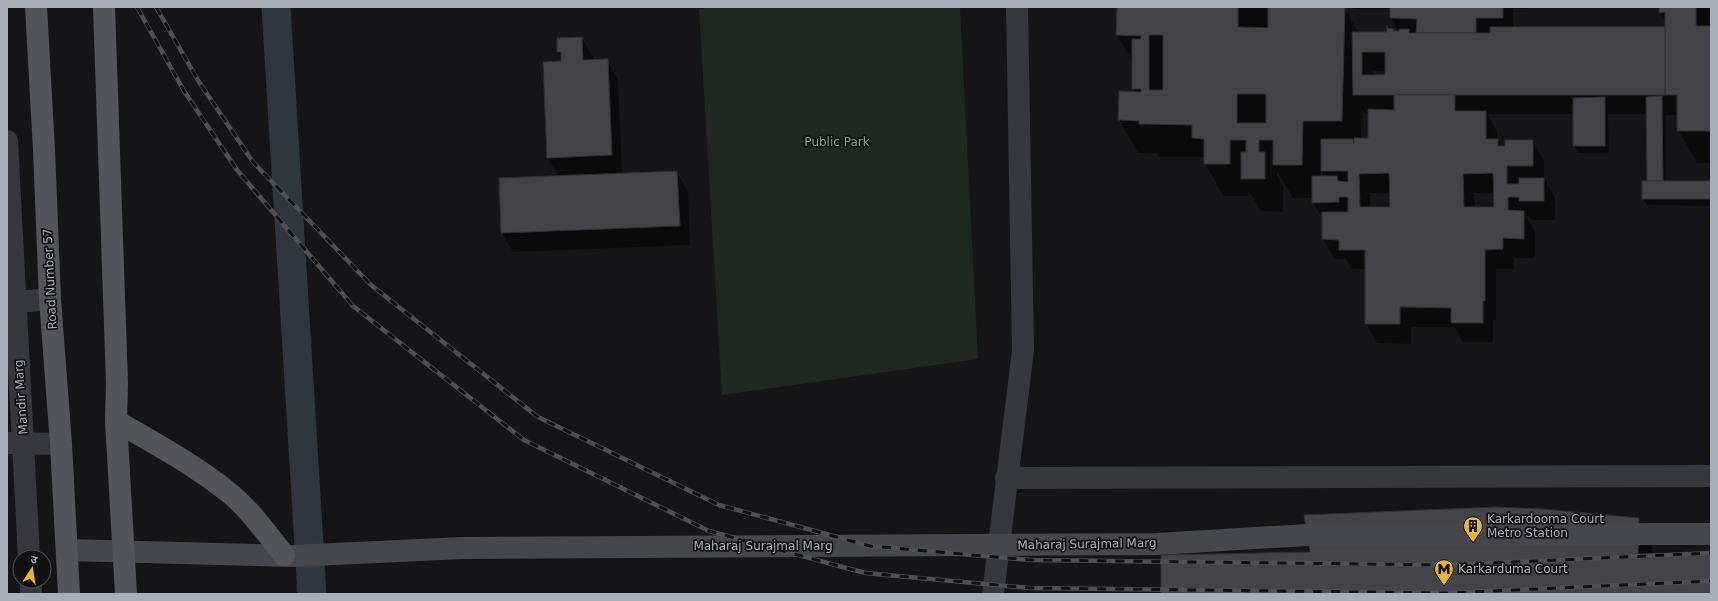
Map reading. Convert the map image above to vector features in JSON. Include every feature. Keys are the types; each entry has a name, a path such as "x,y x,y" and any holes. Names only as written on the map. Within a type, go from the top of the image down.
{"main road":[{"name":"Road Number 57","path":"36,7 50,299 61,444 69,594"},
{"path":"104,7 117,383 116,421 126,594"},
{"path":"116,421 187,462 228,491 252,514 288,556"},
{"name":"Maharaj Surajmal Marg","path":"66,550 124,550 288,556 462,548 1157,544 1307,535 1711,534"}],"street":[{"path":"993,594 1006,478 1023,350 1017,7"},
{"name":"Mandir Marg","path":"7,141 15,443 29,549"},
{"path":"11,303 50,299"},
{"path":"15,443 61,444"},
{"path":"1006,478 1711,476"}],"green space":[{"name":"Public Park","path":"714,7 960,7 978,359 722,395 699,9"}],"building":[{"path":"1117,7 1238,7 1238,27 1268,28 1268,7 1345,7 1342,121 1303,121 1302,165 1273,165 1273,140 1259,140 1259,152 1265,152 1265,179 1241,179 1241,152 1246,152 1246,140 1230,140 1230,164 1204,164 1204,139 1192,138 1192,125 1139,124 1139,121 1118,120 1119,91 1141,92 1141,89 1132,89 1132,39 1141,39 1141,36 1116,35","holes":["1149,35 1163,35 1163,90 1149,90","1237,94 1266,94 1266,123 1237,123"]},
{"path":"1390,7 1503,7 1503,18 1476,18 1476,33 1416,33 1417,19 1390,18"},
{"path":"1659,7 1696,7 1696,26 1711,26 1711,131 1677,131 1677,95 1665,95 1665,12 1659,13"},
{"path":"1490,27 1665,27 1665,95 1353,95 1352,32 1387,32 1387,28 1394,29 1394,31 1399,31 1399,29 1409,29 1409,33 1490,33","holes":["1362,52 1385,52 1385,75 1362,75"]},
{"path":"582,37 583,60 608,59 612,155 547,158 543,62 561,61 561,52 557,52 557,38"},
{"path":"1394,95 1455,95 1455,111 1486,111 1486,139 1498,139 1498,146 1505,146 1505,140 1533,140 1533,166 1507,166 1507,184 1519,184 1519,178 1544,178 1544,201 1519,201 1519,197 1508,197 1508,210 1524,211 1524,239 1503,238 1503,249 1485,250 1485,301 1483,301 1483,323 1451,323 1451,308 1400,307 1400,324 1365,324 1365,250 1339,250 1339,240 1322,239 1322,212 1348,212 1348,197 1339,197 1339,202 1312,203 1312,176 1337,176 1338,181 1348,182 1348,171 1321,171 1321,139 1353,139 1354,143 1354,138 1368,138 1368,109 1394,110","holes":["1389,173 1390,207 1360,207 1359,174","1493,173 1494,207 1464,207 1463,174"]},
{"path":"1662,96 1663,181 1647,181 1646,97"},
{"path":"1605,97 1605,146 1573,146 1573,98"},
{"path":"677,171 680,226 501,233 499,178"},
{"path":"1642,181 1711,181 1711,199 1642,199"},
{"name":"Karkardooma Court Metro Station","path":"1495,507 1543,509 1639,518 1638,554 1711,554 1711,594 1161,594 1161,555 1310,552 1304,515"}],"waterway":[{"path":"276,7 312,594"}],"railway":[{"path":"137,7 184,91 237,170 353,306 524,440 709,531 865,573 1030,588 1449,593 1711,581"},
{"path":"156,7 199,82 253,162 371,285 538,417 719,505 870,546 1030,560 1449,565 1711,553"}],"place":[{"name":"Karkardooma Court Metro Station","path":"1473,543"},
{"name":"Karkarduma Court","path":"1444,586"}]}
